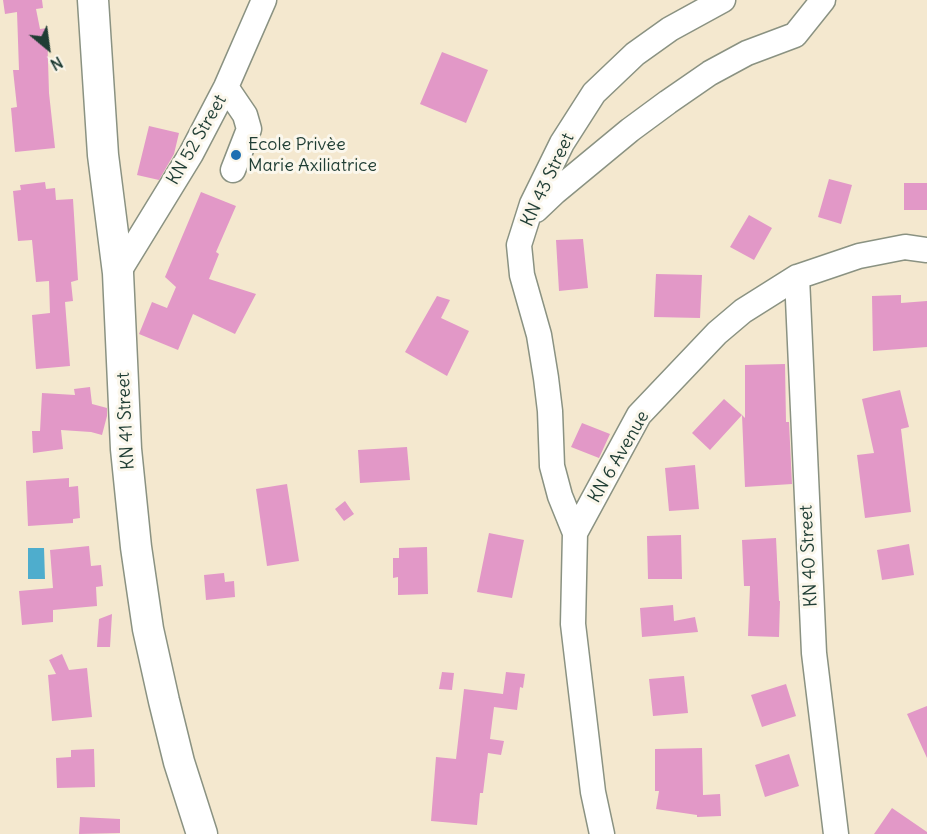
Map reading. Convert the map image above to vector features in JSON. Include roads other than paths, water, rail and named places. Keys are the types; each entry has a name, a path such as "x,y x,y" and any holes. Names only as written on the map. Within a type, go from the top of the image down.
{"main road":[{"name":"KN 41 Street","path":"93,0 103,155 118,273 126,449 148,629 179,762 202,834"}],"street":[{"name":"KN 52 Street","path":"118,273 191,154 226,87 264,0"},
{"name":"KN 43 Street","path":"575,533 560,496 552,466 546,378 539,335 522,275 519,245 522,221 562,143 594,93 617,70 670,29 723,0"},
{"path":"522,221 630,130 685,90 747,53 795,35 824,0"},
{"path":"226,87 245,115 249,129 233,170"},
{"name":"KN 6 Avenue","path":"602,834 593,792 574,635 575,533 639,415 717,333 743,311 797,276 859,256 905,247 927,249"},
{"name":"KN 40 Street","path":"797,276 814,653 836,834"}],"water":[{"path":"28,548 44,548 45,579 28,579"}],"place":[{"name":"Ecole Privèe Marie Axiliatrice","path":"236,155"}]}
